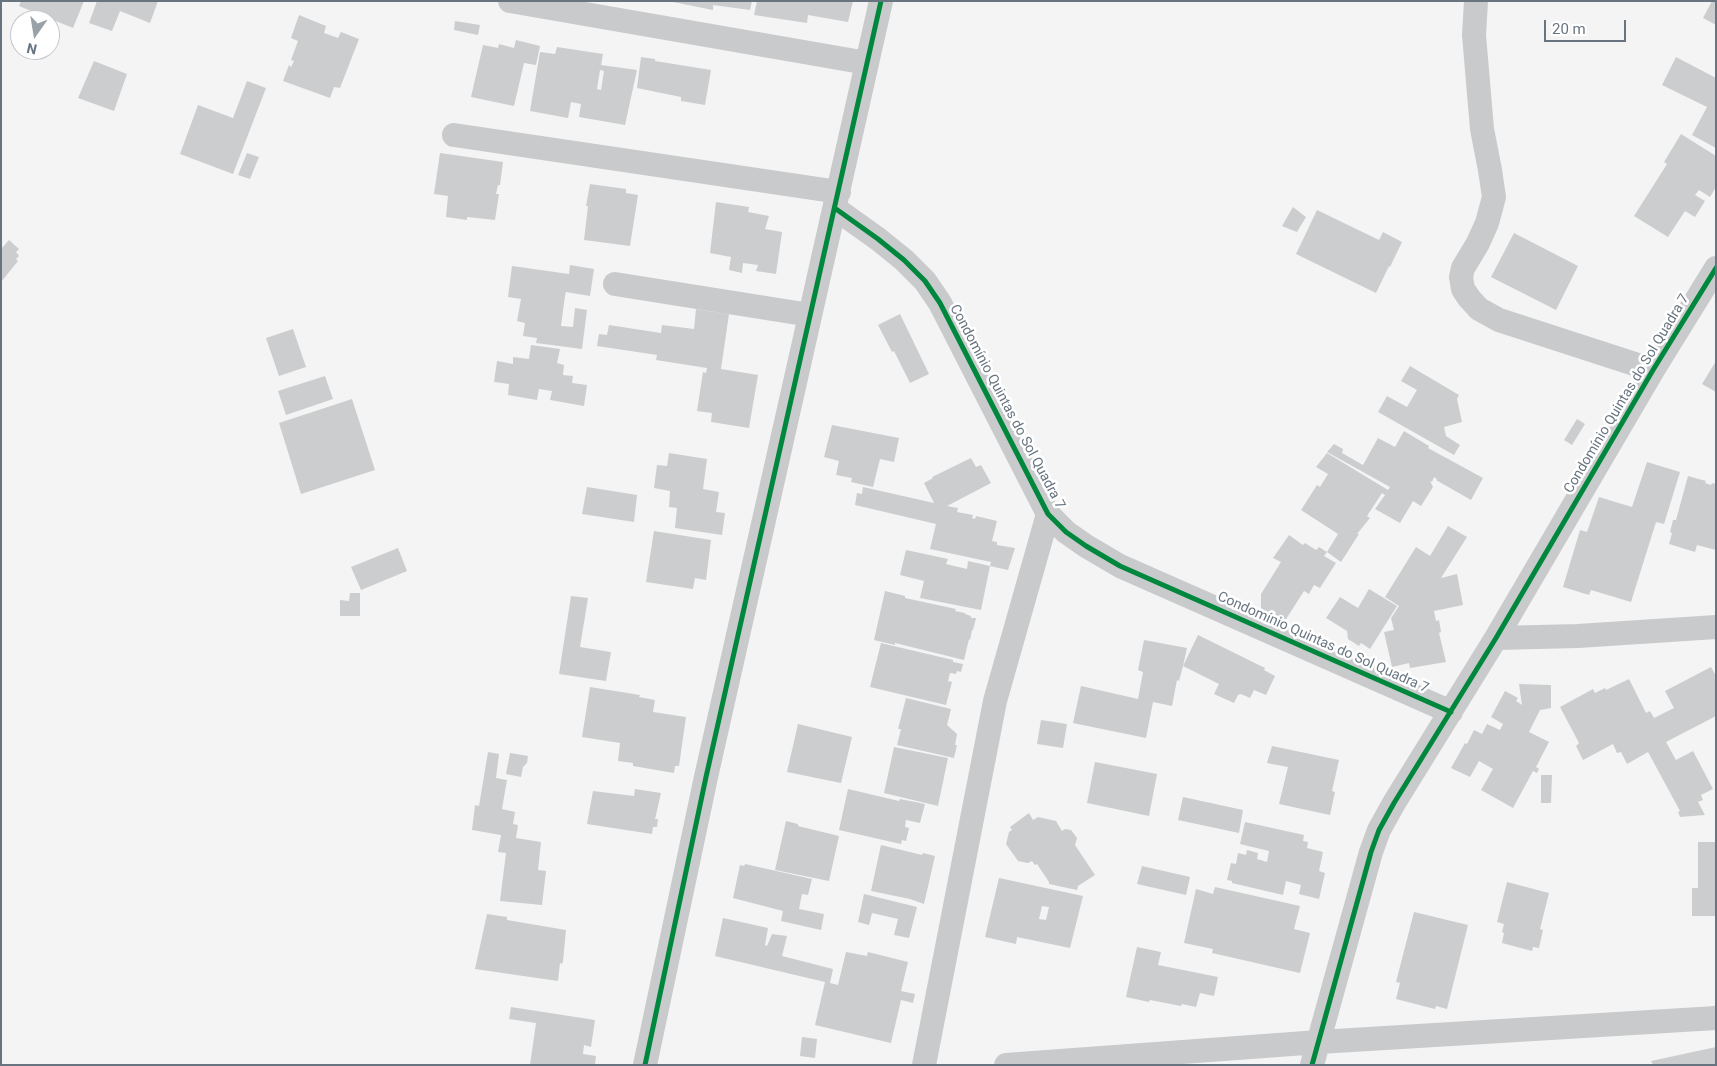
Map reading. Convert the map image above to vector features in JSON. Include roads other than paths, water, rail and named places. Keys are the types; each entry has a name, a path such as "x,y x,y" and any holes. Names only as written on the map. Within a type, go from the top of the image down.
{"street":[{"path":"510,1 867,63"},
{"path":"645,1065 704,786 881,1"},
{"path":"1476,1 1474,36 1482,129 1494,197 1487,223 1463,268 1461,277 1463,289 1468,298 1480,309 1499,320 1653,370"},
{"path":"454,135 837,201"},
{"name":"Condomínio Quintas do Sol Quadra 7","path":"837,201 925,281 940,303 1048,514 1066,532 1120,566 1451,712"},
{"name":"Condomínio Quintas do Sol Quadra 7","path":"1312,1065 1371,852 1379,830 1496,638 1653,370 1716,268"},
{"path":"615,284 810,315"},
{"path":"924,1065 995,701 1048,514"},
{"path":"1496,638 1578,636 1716,627"},
{"path":"1006,1065 1318,1042 1716,1018"}]}
